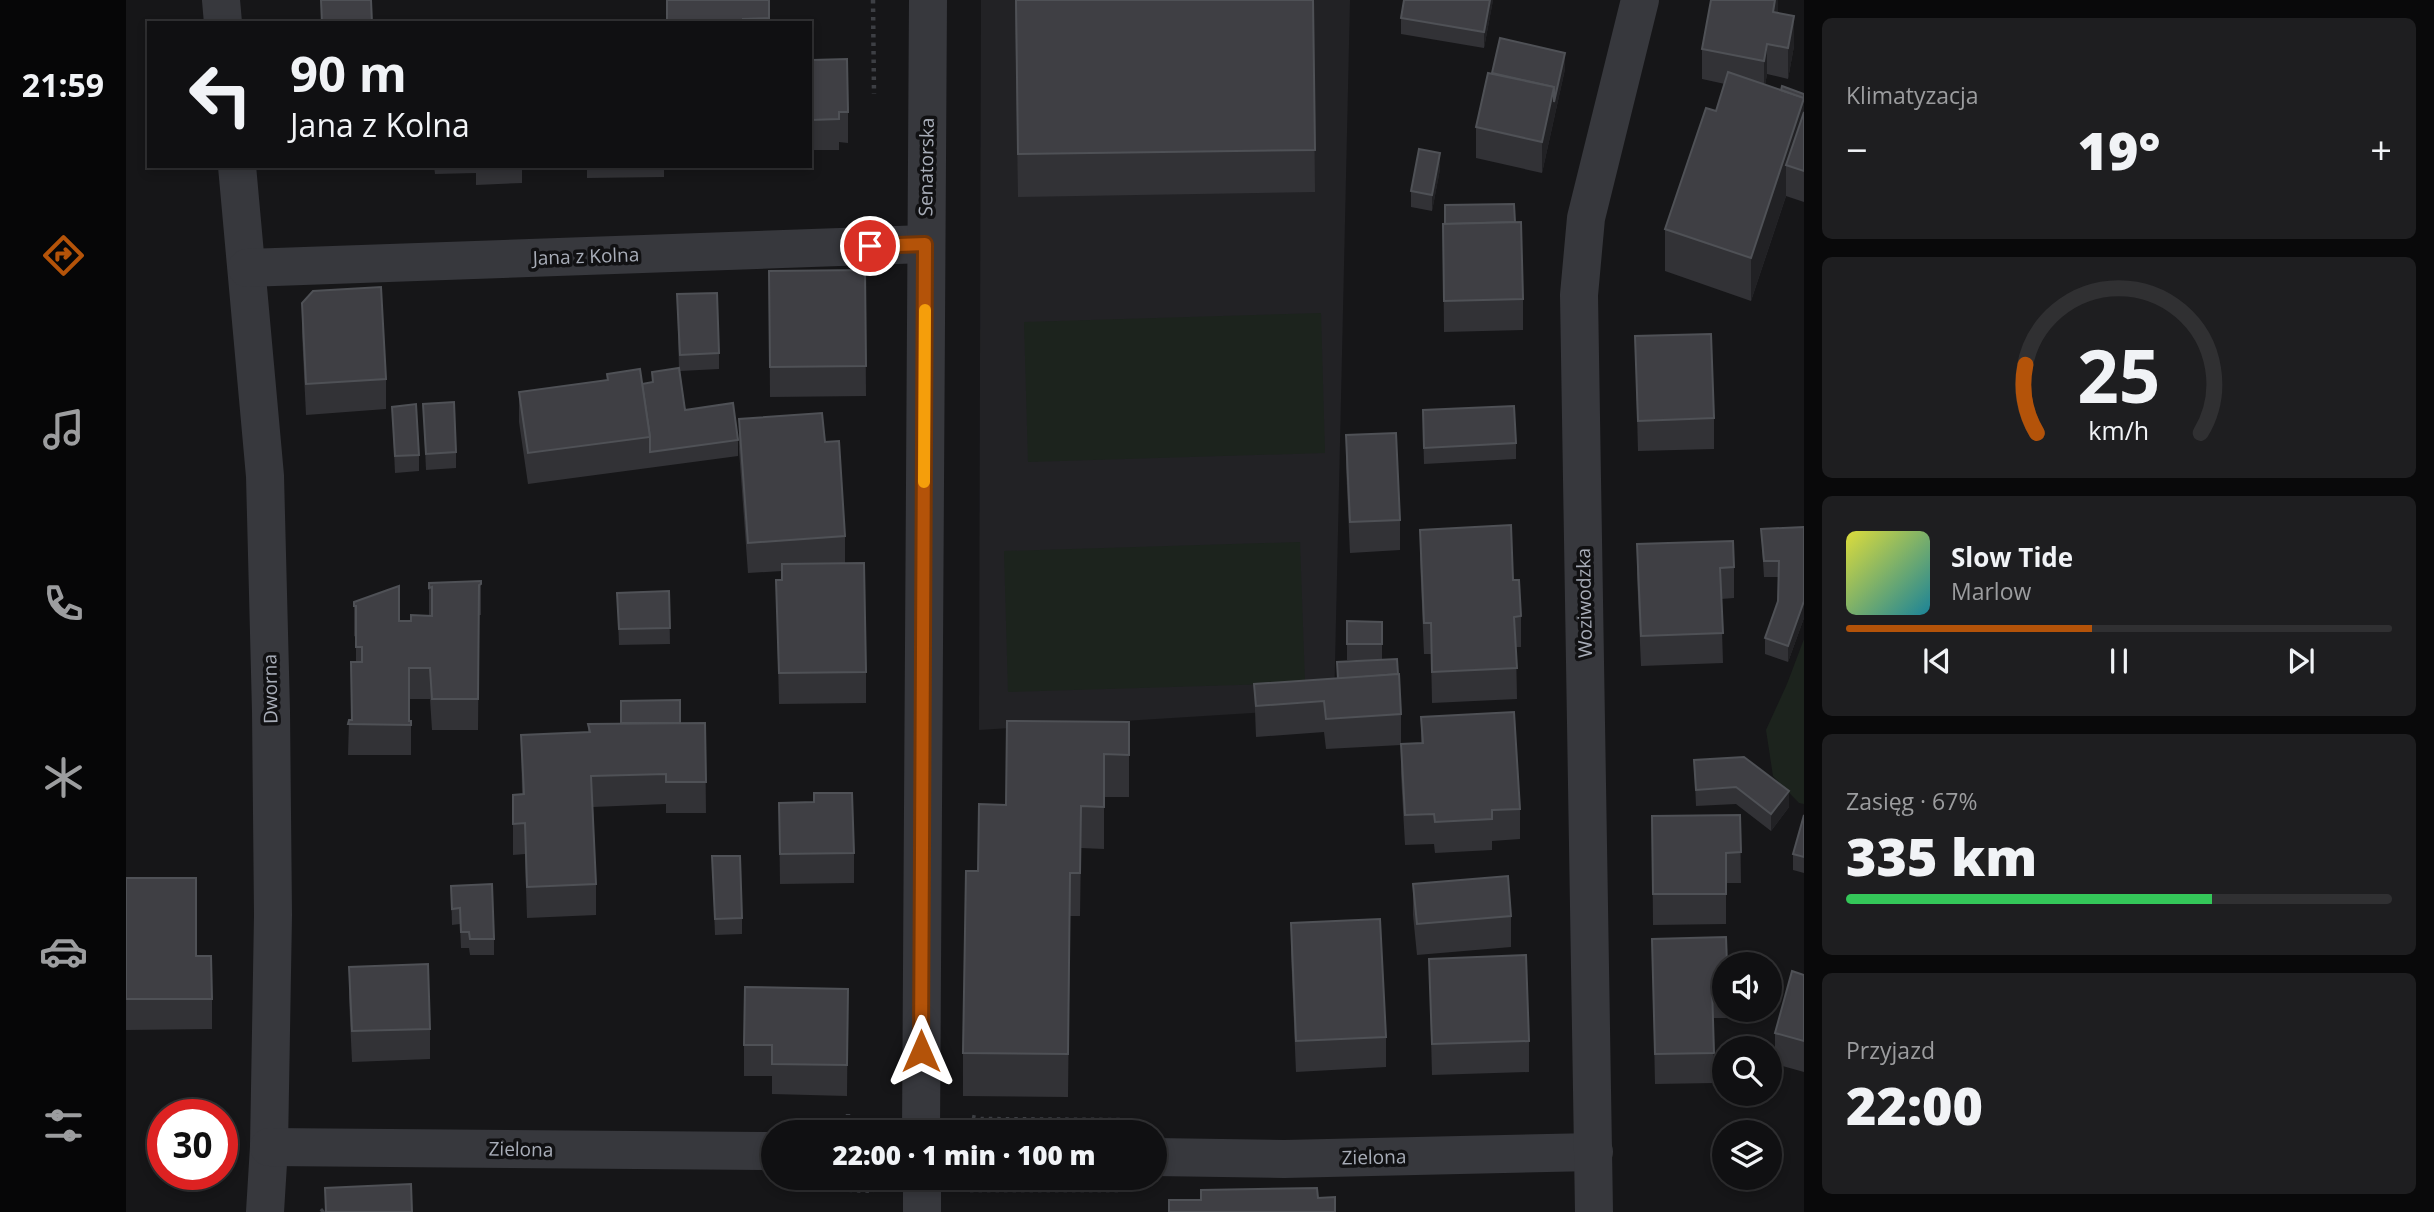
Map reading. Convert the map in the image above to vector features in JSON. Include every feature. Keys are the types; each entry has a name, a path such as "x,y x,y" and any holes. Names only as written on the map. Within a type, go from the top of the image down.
{"street":[{"path":"221,0 223,21"},
{"name":"Senatorska","path":"921,1120 928,0"},
{"name":"Woziwodzka","path":"1594,1212 1578,295 1586,218 1640,0"},
{"name":"Dworna","path":"237,168 265,476 267,545 273,915 269,1147 265,1212"},
{"name":"Jana z Kolna","path":"247,268 925,244"},
{"name":"Zielona","path":"269,1147 761,1151"},
{"name":"Zielona","path":"1167,1157 1284,1160 1594,1152"},
{"path":"922,1190 922,1212"}],"path":[{"path":"873,0 874,95"},
{"path":"835,1114 860,1114"},
{"path":"848,1114 848,1120"}],"shaded area":[{"path":"981,0 1350,0 1334,708 979,730"},
{"path":"1321,313 1325,453 1028,462 1024,322"},
{"path":"1300,542 1305,683 1008,692 1004,551"},
{"path":"1804,639 1804,804 1799,803 1773,776 1766,730"}],"building":[{"path":"321,0 371,0 372,21 322,21"},
{"path":"667,0 769,0 769,18 743,21 667,21"},
{"path":"1016,0 1313,0 1315,150 1018,154"},
{"path":"1404,0 1490,0 1484,32 1401,18"},
{"path":"1711,0 1775,0 1773,12 1794,16 1788,48 1767,44 1764,61 1702,49"},
{"path":"1500,38 1565,53 1554,102 1554,87 1492,73"},
{"path":"847,59 848,112 839,112 839,119 812,120 812,60"},
{"path":"1728,72 1804,98 1751,258 1665,229 1706,108 1716,111"},
{"path":"1488,73 1554,87 1542,142 1476,127"},
{"path":"1782,86 1804,94 1804,98 1781,90"},
{"path":"1804,112 1804,171 1786,165"},
{"path":"1419,149 1440,153 1432,195 1411,191"},
{"path":"1514,204 1515,222 1445,224 1445,205"},
{"path":"1521,222 1523,299 1444,301 1443,224"},
{"path":"865,270 866,366 770,367 769,271"},
{"path":"381,287 386,379 306,384 302,303 313,291"},
{"path":"717,293 719,353 680,355 677,294"},
{"path":"1711,334 1714,418 1638,421 1635,336"},
{"path":"679,368 685,410 733,403 738,440 650,452 642,384 653,382 652,372"},
{"path":"640,369 650,437 528,453 519,392 608,380 607,374"},
{"path":"454,402 456,452 426,454 423,404"},
{"path":"416,404 419,455 395,456 392,407"},
{"path":"1514,406 1516,443 1424,448 1423,410"},
{"path":"822,413 825,442 839,441 845,536 748,543 739,419"},
{"path":"1396,433 1400,520 1350,522 1346,435"},
{"path":"1511,525 1513,580 1519,580 1521,616 1514,617 1517,668 1432,672 1431,623 1424,623 1420,530"},
{"path":"1804,527 1804,601 1788,646 1765,638 1778,601 1779,561 1764,561 1761,529"},
{"path":"1733,541 1734,567 1720,568 1723,633 1641,636 1637,544"},
{"path":"864,563 866,672 779,673 776,580 782,580 782,564"},
{"path":"481,581 478,699 432,699 430,668 409,668 411,725 348,724 349,720 352,720 351,662 362,662 362,647 356,647 354,602 399,586 399,621 411,621 411,615 432,616 432,587 429,588 429,583"},
{"path":"669,591 670,628 619,629 617,593"},
{"path":"1347,621 1382,622 1382,644 1347,644"},
{"path":"1397,659 1398,674 1338,679 1337,662"},
{"path":"1399,674 1401,714 1326,719 1324,701 1256,706 1254,684"},
{"path":"680,700 680,723 621,723 621,701"},
{"path":"1514,712 1520,809 1492,810 1492,819 1435,822 1434,814 1405,815 1401,744 1423,743 1421,717"},
{"path":"1007,721 1129,722 1129,755 1104,754 1104,807 1081,806 1080,873 1070,873 1068,1054 963,1053 966,871 978,871 979,804 1006,805"},
{"path":"705,723 706,782 666,782 666,774 591,776 596,884 527,887 525,823 513,824 513,795 524,794 521,735 590,732 588,724"},
{"path":"1744,757 1789,791 1771,814 1736,787 1696,790 1694,760"},
{"path":"814,793 852,793 854,853 780,854 779,803 814,802"},
{"path":"1740,815 1741,852 1726,853 1726,894 1653,894 1652,816"},
{"path":"1804,815 1804,857 1793,854"},
{"path":"712,856 740,856 742,918 715,919"},
{"path":"1508,876 1511,916 1417,924 1413,884"},
{"path":"126,878 196,878 196,956 211,956 212,999 126,999"},
{"path":"492,884 494,939 470,939 469,932 461,932 460,908 452,909 451,886"},
{"path":"1380,919 1386,1037 1296,1041 1291,923"},
{"path":"1726,937 1727,952 1712,952 1712,1053 1655,1054 1652,939"},
{"path":"1526,955 1529,1041 1432,1044 1429,959"},
{"path":"428,964 430,1029 352,1031 349,967"},
{"path":"1792,971 1804,975 1804,1041 1775,1033 1778,1022 1782,1022 1782,1007"},
{"path":"745,987 848,989 847,1065 772,1064 772,1045 744,1045"},
{"path":"411,1184 412,1212 326,1212 325,1188"},
{"path":"1317,1188 1318,1198 1335,1197 1335,1212 1169,1212 1169,1200 1201,1200 1201,1190"}],"slow traffic":[{"path":"924,482 925,310"}],"route":[{"path":"870,246 925,244 921,1051"}]}
